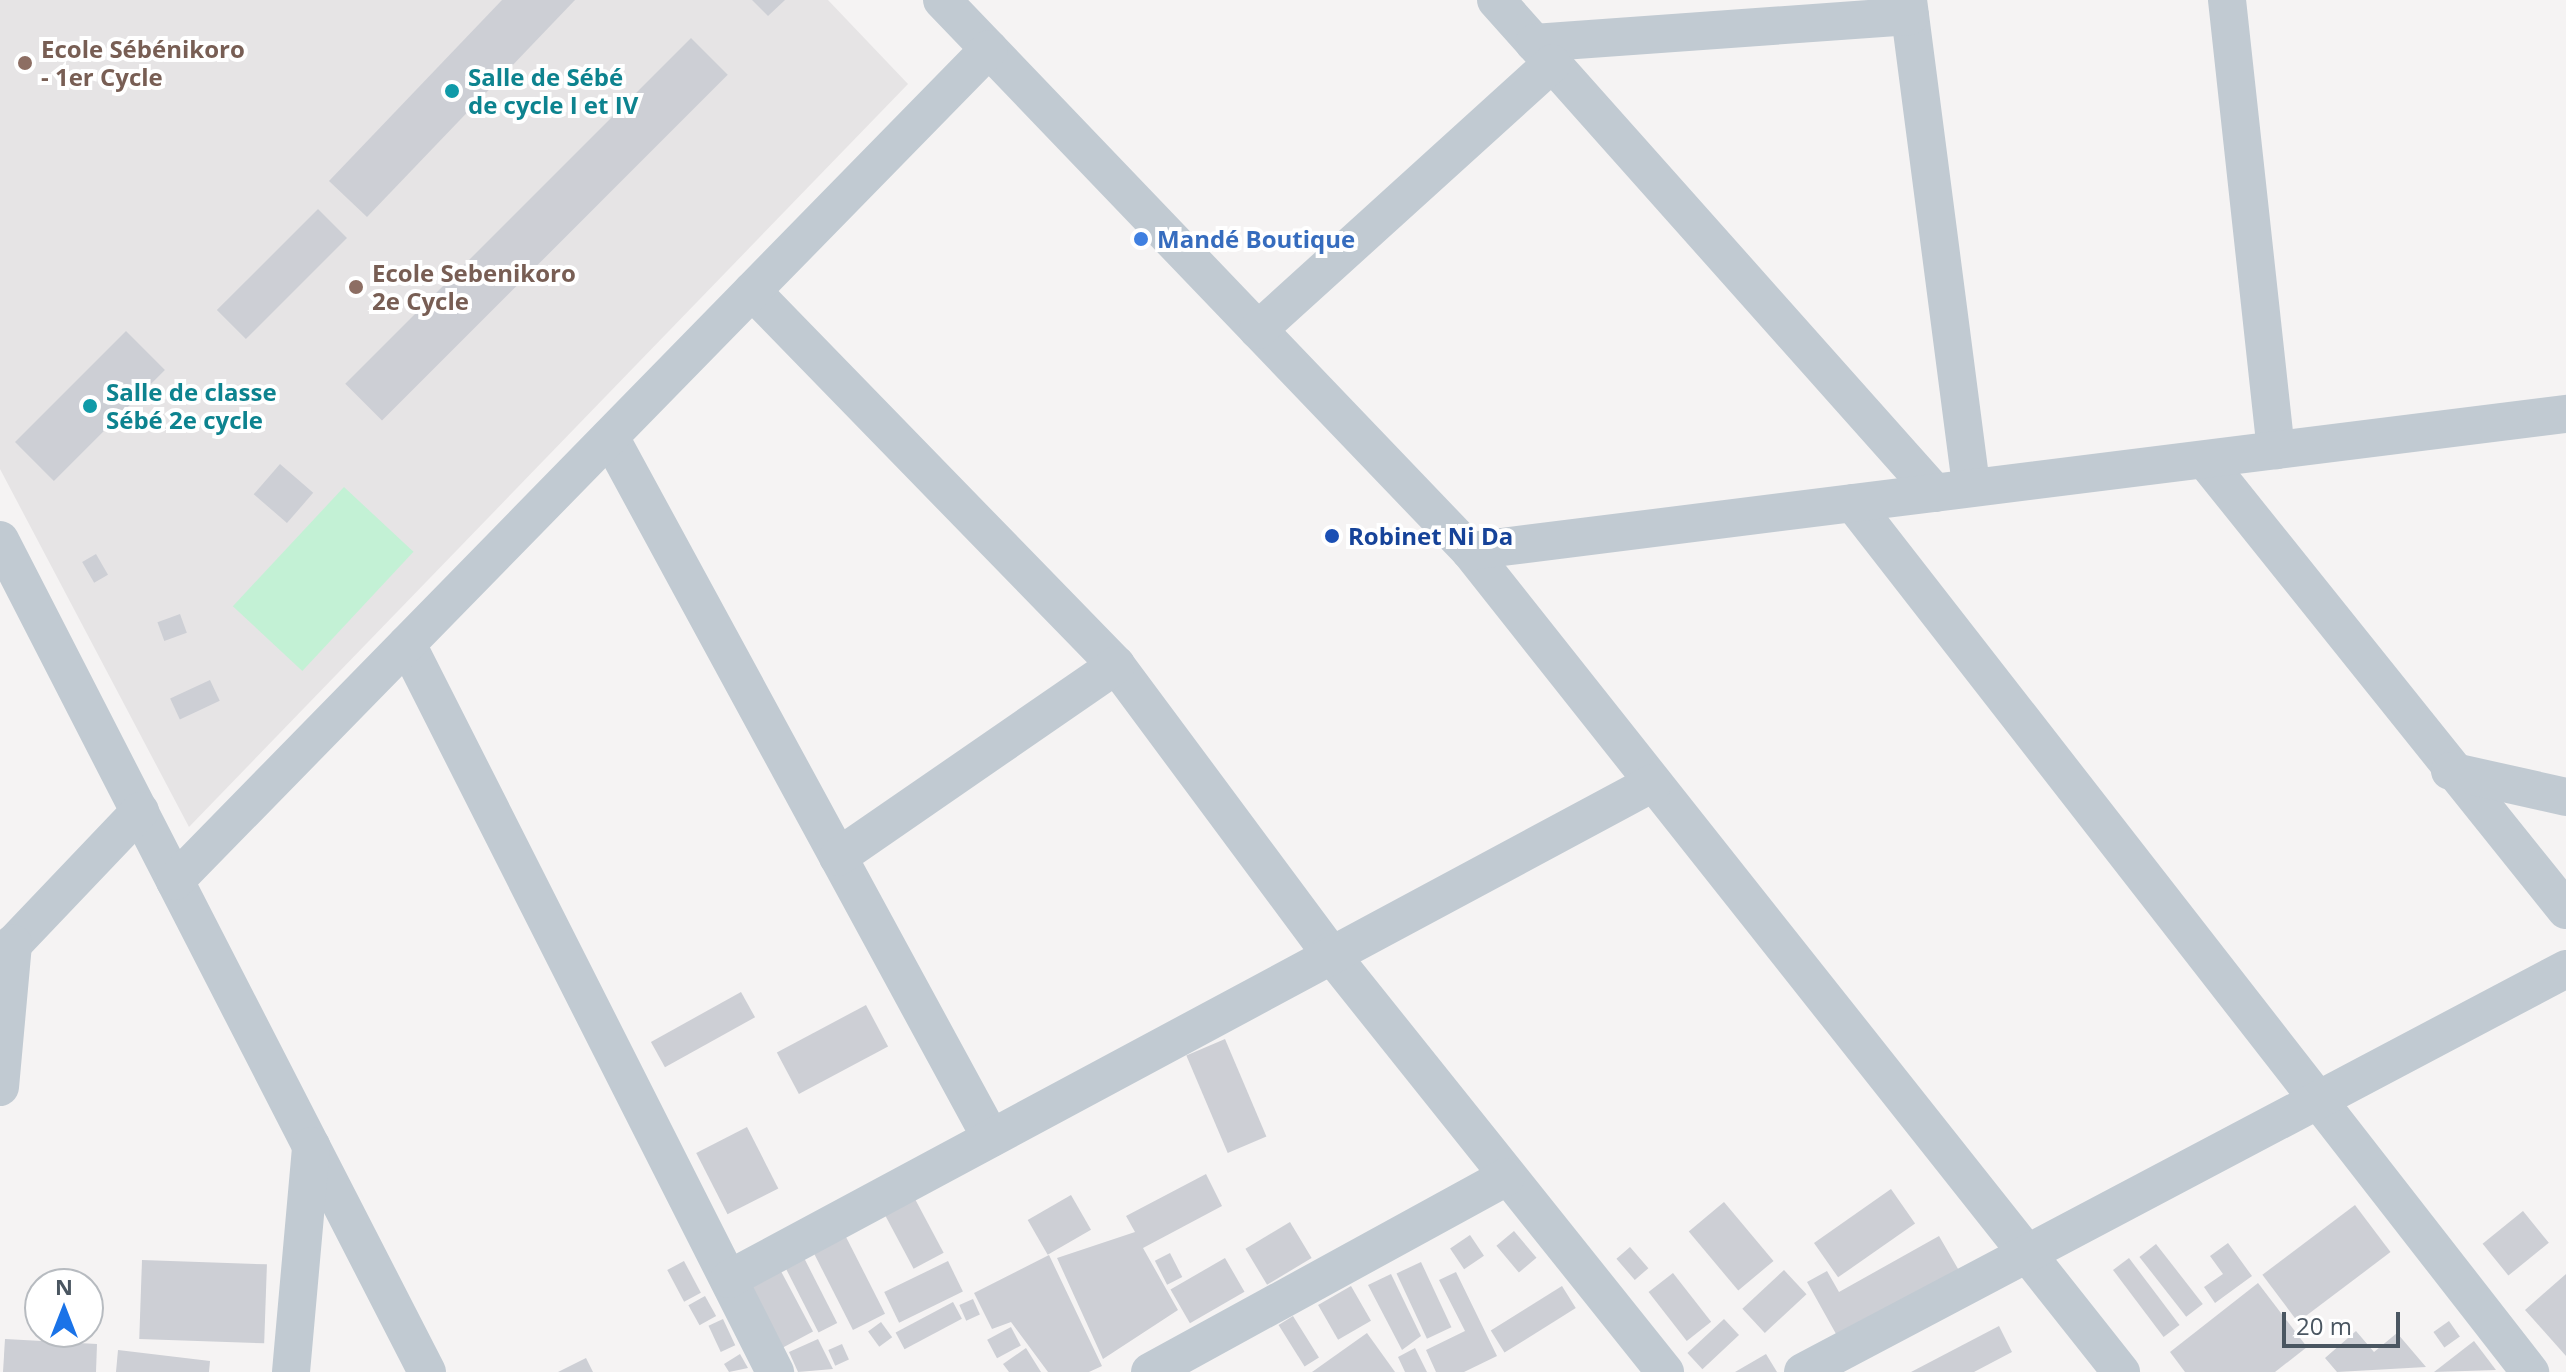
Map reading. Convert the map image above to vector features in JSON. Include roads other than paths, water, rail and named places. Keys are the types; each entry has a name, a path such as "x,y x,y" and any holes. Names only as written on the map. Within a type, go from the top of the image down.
{"street":[{"path":"942,0 1470,551 2030,1253 2121,1372"},
{"path":"1496,0 1953,491"},
{"path":"2227,0 2276,450"},
{"path":"1258,330 1543,53 1909,8 1953,491"},
{"path":"175,881 989,49"},
{"path":"752,291 1116,665 1329,952 1665,1372"},
{"path":"1470,551 2566,414"},
{"path":"610,437 991,1138"},
{"path":"2205,460 2450,771 2566,910"},
{"path":"1853,503 2323,1098 2530,1372"},
{"path":"0,540 427,1372"},
{"path":"407,644 775,1372"},
{"path":"838,857 1116,665"},
{"path":"2450,771 2566,797"},
{"path":"729,1279 1329,952 1653,783"},
{"path":"0,1087 7,951 140,811"},
{"path":"1803,1372 2566,969"},
{"path":"291,1372 311,1146"},
{"path":"1150,1372 1506,1177"}],"place":[{"name":"Ecole Sébénikoro - 1er Cycle","path":"25,63"},
{"name":"Salle de Sébé de cycle I et IV","path":"452,91"},
{"name":"Mandé Boutique","path":"1141,239"},
{"name":"Ecole Sebenikoro 2e Cycle","path":"356,287"},
{"name":"Salle de classe Sébé 2e cycle","path":"90,406"},
{"name":"Robinet Ni Da","path":"1332,536"}]}
